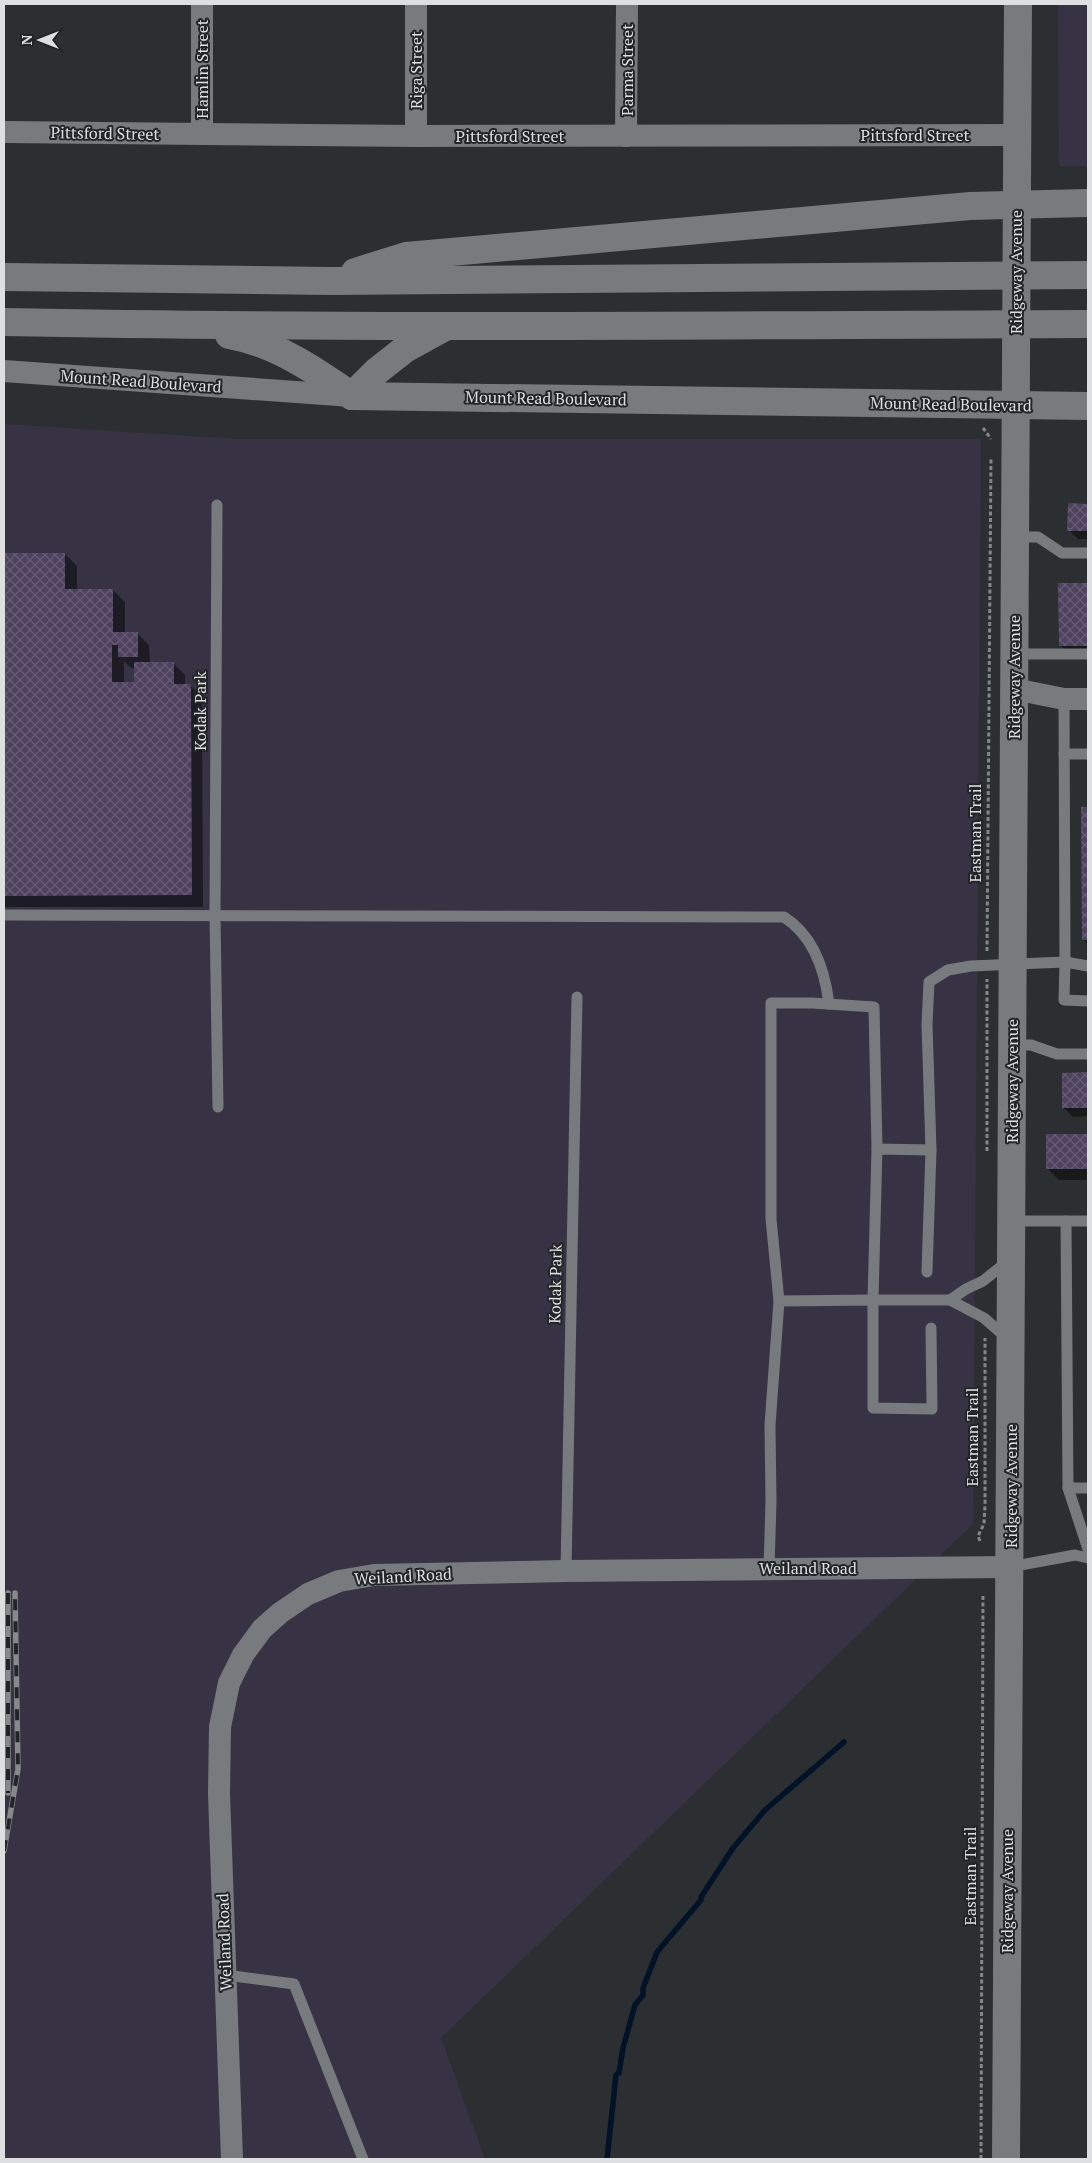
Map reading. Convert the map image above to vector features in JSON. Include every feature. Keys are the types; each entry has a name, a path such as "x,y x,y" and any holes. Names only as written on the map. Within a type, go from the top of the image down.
{"main road":[{"name":"Ridgeway Avenue","path":"1006,2159 1012,1045 1000,966 1014,689 1018,4"},
{"path":"330,281 406,256 970,206 1088,203"},
{"path":"4,277 330,281 1088,275"},
{"path":"4,322 166,325 446,326 1088,324"},
{"path":"166,325 249,338 286,353 352,396 377,371 405,350 446,326"},
{"name":"Mount Read Boulevard","path":"352,396 1088,406"}],"street":[{"name":"Hamlin Street","path":"202,4 202,134"},
{"name":"Riga Street","path":"416,4 416,136"},
{"name":"Parma Street","path":"626,136 627,4"},
{"name":"Pittsford Street","path":"4,132 416,136 1017,135"},
{"name":"Mount Read Boulevard","path":"4,371 352,396"},
{"path":"1014,689 1064,699 1088,699"},
{"name":"Weiland Road","path":"232,2159 219,1794 220,1727 229,1683 243,1655 262,1629 280,1613 308,1594 339,1581 374,1575 566,1571 1010,1567"}],"lane":[{"name":"Kodak Park","path":"217,505 215,916 218,1106"},
{"path":"1015,537 1038,537 1062,553 1088,553"},
{"path":"1014,654 1088,654"},
{"path":"1064,699 1064,1000 1088,1000"},
{"path":"1064,754 1088,754"},
{"path":"4,915 784,917 794,923 804,935 816,956 826,981 829,1004"},
{"path":"928,1272 931,1150 926,1024 929,982 948,970 1065,962 1088,966"},
{"name":"Kodak Park","path":"566,1571 577,997"},
{"path":"769,1569 771,1502 770,1425 779,1301 771,1219 771,1003 874,1007 877,1149 873,1300 873,1408 932,1409 931,1328"},
{"path":"1012,1045 1032,1045 1057,1054 1088,1054"},
{"path":"877,1149 931,1150"},
{"path":"1012,1221 1088,1221"},
{"path":"1066,1221 1068,1488 1088,1549"},
{"path":"950,1300 966,1289 983,1281 1011,1258"},
{"path":"779,1301 950,1300 984,1318 1011,1341"},
{"path":"1068,1488 1088,1488"},
{"path":"1010,1567 1075,1556 1088,1558"},
{"path":"226,1975 294,1984 363,2159"}],"path":[{"path":"981,404 981,426 990,436 993,443"},
{"name":"Eastman Trail","path":"986,1156 1000,966 992,452"},
{"name":"Eastman Trail","path":"980,1541 978,1536 984,1524 986,1331"},
{"name":"Eastman Trail","path":"981,2159 983,1594"}],"shaded area":[{"path":"1058,4 1088,4 1088,166 1059,166"},
{"path":"4,424 236,439 981,439 973,1524 441,2038 485,2159 4,2159"}],"building":[{"path":"1068,503 1088,504 1088,531 1067,531"},
{"path":"4,553 65,553 65,589 113,589 113,632 138,632 138,657 118,657 118,645 112,645 112,682 134,682 134,662 174,662 174,684 191,684 192,895 4,896"},
{"path":"1058,583 1088,583 1088,646 1059,646"},
{"path":"1081,807 1088,807 1088,940 1082,940"},
{"path":"1088,1072 1088,1108 1062,1108 1062,1073"},
{"path":"1046,1134 1088,1134 1088,1169 1046,1169"}],"waterway":[{"path":"607,2159 616,2075 619,2073 623,2048 635,2005 643,1995 643,1988 657,1952 701,1900 701,1897 733,1848 765,1810 844,1742"}],"railway":[{"path":"8,1593 8,1793"},
{"path":"4,1851 18,1769 15,1593"}]}
